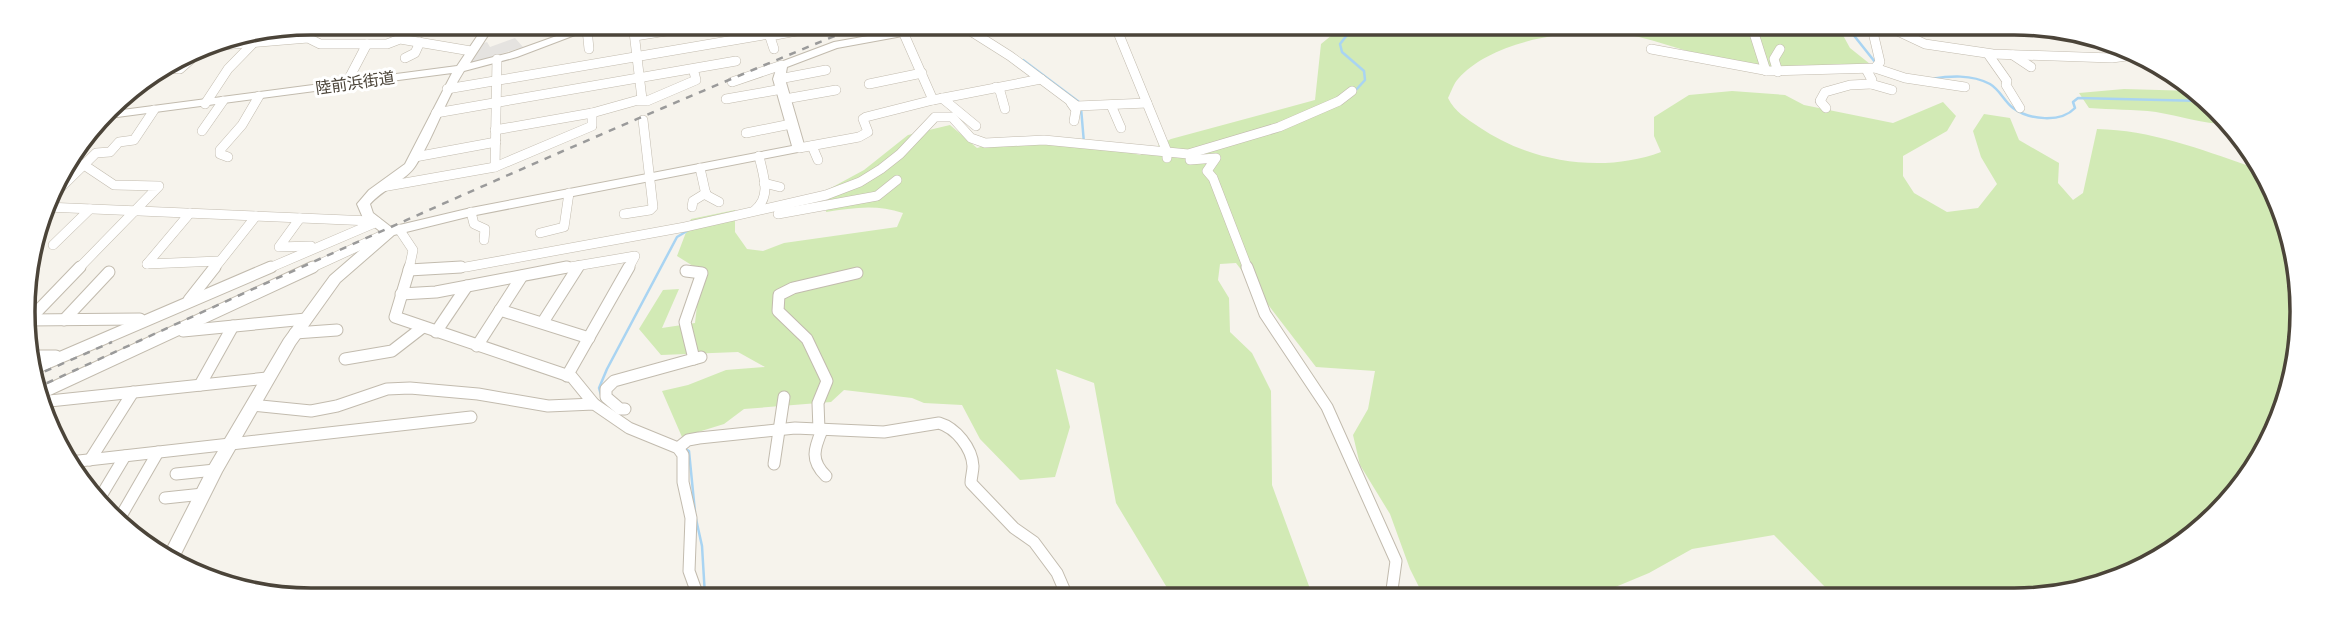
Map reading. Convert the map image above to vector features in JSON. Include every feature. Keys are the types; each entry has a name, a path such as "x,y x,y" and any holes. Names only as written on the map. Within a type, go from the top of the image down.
{"street":[{"path":"396,39 399,35"},
{"path":"483,35 458,69 415,157 403,173 379,188 363,204 368,215 394,231 413,250 395,317 572,377 590,400 629,428 680,446 699,438 779,430 872,433 939,423 949,425 970,453 974,470 970,476 971,483 1014,528 1034,542 1057,573 1064,588"},
{"name":"陸前浜街道","path":"118,114 458,69 569,35"},
{"path":"588,35 589,49"},
{"path":"638,101 642,99 635,36 641,35"},
{"path":"447,89 638,56 740,35"},
{"path":"770,35 774,49"},
{"path":"732,82 834,45 873,35"},
{"path":"904,35 938,99 967,117 976,126"},
{"path":"976,35 1072,103 1083,107 1147,103"},
{"path":"1119,35 1167,158 1216,158 1207,171 1213,178 1265,314 1327,407 1396,561 1392,588"},
{"path":"1755,35 1766,71"},
{"path":"1871,69 1880,62 1874,35"},
{"path":"1906,35 1925,44 1988,54 2121,57"},
{"path":"259,40 308,38 320,44 387,44 400,39 471,51"},
{"path":"205,104 228,69 255,41"},
{"path":"405,58 415,53 420,42"},
{"path":"346,84 367,44"},
{"path":"1651,48 1766,71 1871,69 1905,78 1965,87"},
{"path":"1779,84 1780,72 1774,59 1780,49"},
{"path":"1963,51 1963,61"},
{"path":"1988,54 2020,108"},
{"path":"2012,55 2031,68"},
{"path":"495,167 497,106 494,103 497,59"},
{"path":"436,113 736,61"},
{"path":"782,65 782,89 799,151 818,160"},
{"path":"1871,69 1871,84"},
{"path":"782,89 826,70"},
{"path":"495,130 647,101 696,80 694,72"},
{"path":"869,84 922,73"},
{"path":"47,391 394,231 471,212 759,156 799,151 859,137 868,132 863,119 866,117 938,99 1041,79"},
{"path":"1826,108 1820,101 1825,92 1850,85 1871,84 1892,90"},
{"path":"996,88 1000,91 1005,109"},
{"path":"726,99 782,89 836,90"},
{"path":"409,270 466,267 749,213 854,186 900,153 929,120 943,116 956,119 971,138 985,143 1044,140 1167,154 1198,152 1270,130 1339,102 1352,91"},
{"path":"228,157 220,154 220,150 242,125 259,96"},
{"path":"202,131 223,101"},
{"path":"1072,103 1076,110 1074,121"},
{"path":"1111,105 1121,128"},
{"path":"1083,107 1085,117"},
{"path":"68,181 96,153 110,152 119,142 134,140 154,110"},
{"path":"379,188 495,167 592,126 592,113"},
{"path":"625,214 650,210 653,207 643,120"},
{"path":"746,133 791,124"},
{"path":"415,157 496,142"},
{"path":"759,156 766,202 749,213 746,219 877,196 897,180"},
{"path":"35,313 159,186 114,185 85,165 78,164"},
{"path":"700,167 706,193 719,202"},
{"path":"764,183 780,187"},
{"path":"540,233 564,228 569,193"},
{"path":"692,206 694,201 706,193"},
{"path":"55,207 377,222"},
{"path":"53,245 90,209"},
{"path":"471,212 474,224 485,229 484,240"},
{"path":"190,214 146,264 219,261"},
{"path":"187,302 256,216"},
{"path":"300,218 279,247 318,246"},
{"path":"40,366 377,222"},
{"path":"174,551 215,470 295,333 335,279 394,231"},
{"path":"401,294 467,286 635,256 567,376"},
{"path":"543,323 579,266"},
{"path":"252,405 312,411 337,406 387,389 410,387 478,394 548,406 590,400 606,391 614,381 698,358 685,322 702,272 686,271"},
{"path":"64,320 109,272"},
{"path":"826,475 817,469 813,461 821,430 818,403 827,381 807,339 778,311 779,295 793,288 857,273"},
{"path":"477,346 522,276"},
{"path":"436,332 467,286"},
{"path":"500,310 589,338"},
{"path":"35,321 146,319"},
{"path":"173,332 306,319"},
{"path":"200,385 233,326"},
{"path":"345,359 392,351 423,327"},
{"path":"295,333 337,330"},
{"path":"38,356 63,356"},
{"path":"50,401 267,378"},
{"path":"606,391 610,401 620,409 625,409"},
{"path":"90,460 133,392"},
{"path":"774,464 783,397"},
{"path":"79,461 471,417"},
{"path":"680,446 683,455 683,482 691,518 689,571 695,588"},
{"path":"123,513 158,452"},
{"path":"103,493 125,456"},
{"path":"176,474 215,470"},
{"path":"165,498 203,494"}],"green space":[{"path":"1332,35 1562,35 1518,44 1494,53 1474,65 1457,81 1448,98 1465,118 1499,139 1521,149 1567,161 1615,162 1661,152 1654,136 1654,117 1689,95 1732,91 1785,95 1804,105 1893,123 1943,102 1956,116 1947,131 1903,156 1903,176 1914,193 1947,212 1978,208 1997,184 1981,157 1973,131 1984,114 2010,118 2019,140 2059,163 2058,183 2073,200 2083,193 2097,129 2155,137 2248,166 2269,206 2281,240 2288,275 2288,348 2281,383 2269,417 2253,450 2233,480 2209,507 2182,531 2136,559 2085,579 2050,586 2014,588 1825,588 1774,535 1692,549 1649,573 1613,588 1420,588 1410,569 1390,514 1360,465 1353,435 1368,409 1375,371 1316,367 1236,263 1220,264 1218,280 1229,298 1230,332 1252,353 1271,391 1272,485 1310,588 1167,588 1116,503 1094,383 1056,369 1070,427 1055,477 1020,480 980,439 962,405 924,403 912,398 844,390 831,402 744,409 724,424 682,437 662,391 688,385 726,370 765,367 738,352 661,355 639,329 663,290 679,289 662,328 695,323 701,271 677,256 691,219 735,210 735,232 747,249 763,251 784,243 897,227 903,213 893,210 864,208 826,212 829,189 864,170 908,135 950,125 977,148 1019,137 1074,139 1140,155 1171,139 1315,100 1321,44"},
{"path":"1625,35 1843,35 1850,48 1875,68 1747,65"},
{"path":"2124,89 2180,91 2216,124 2156,112 2089,108 2079,93"}],"shaded area":[{"path":"515,38 523,47 475,62 470,60 481,44 487,42 490,47"}],"waterway":[{"path":"1347,35 1340,44 1342,52 1364,71 1365,80 1355,91"},
{"path":"1854,35 1875,62"},
{"path":"1023,60 1079,102"},
{"path":"1930,79 1960,77 1983,81 1993,86 2020,112 2045,118 2069,113 2075,108 2073,102 2078,98 2192,101"},
{"path":"1081,108 1084,143"},
{"path":"601,395 599,388 607,369 677,237 687,231"},
{"path":"684,448 689,451 695,512"},
{"path":"696,519 702,546 705,588"}],"railway":[{"path":"44,384 551,156 837,35"},
{"path":"42,373 112,342"}]}
